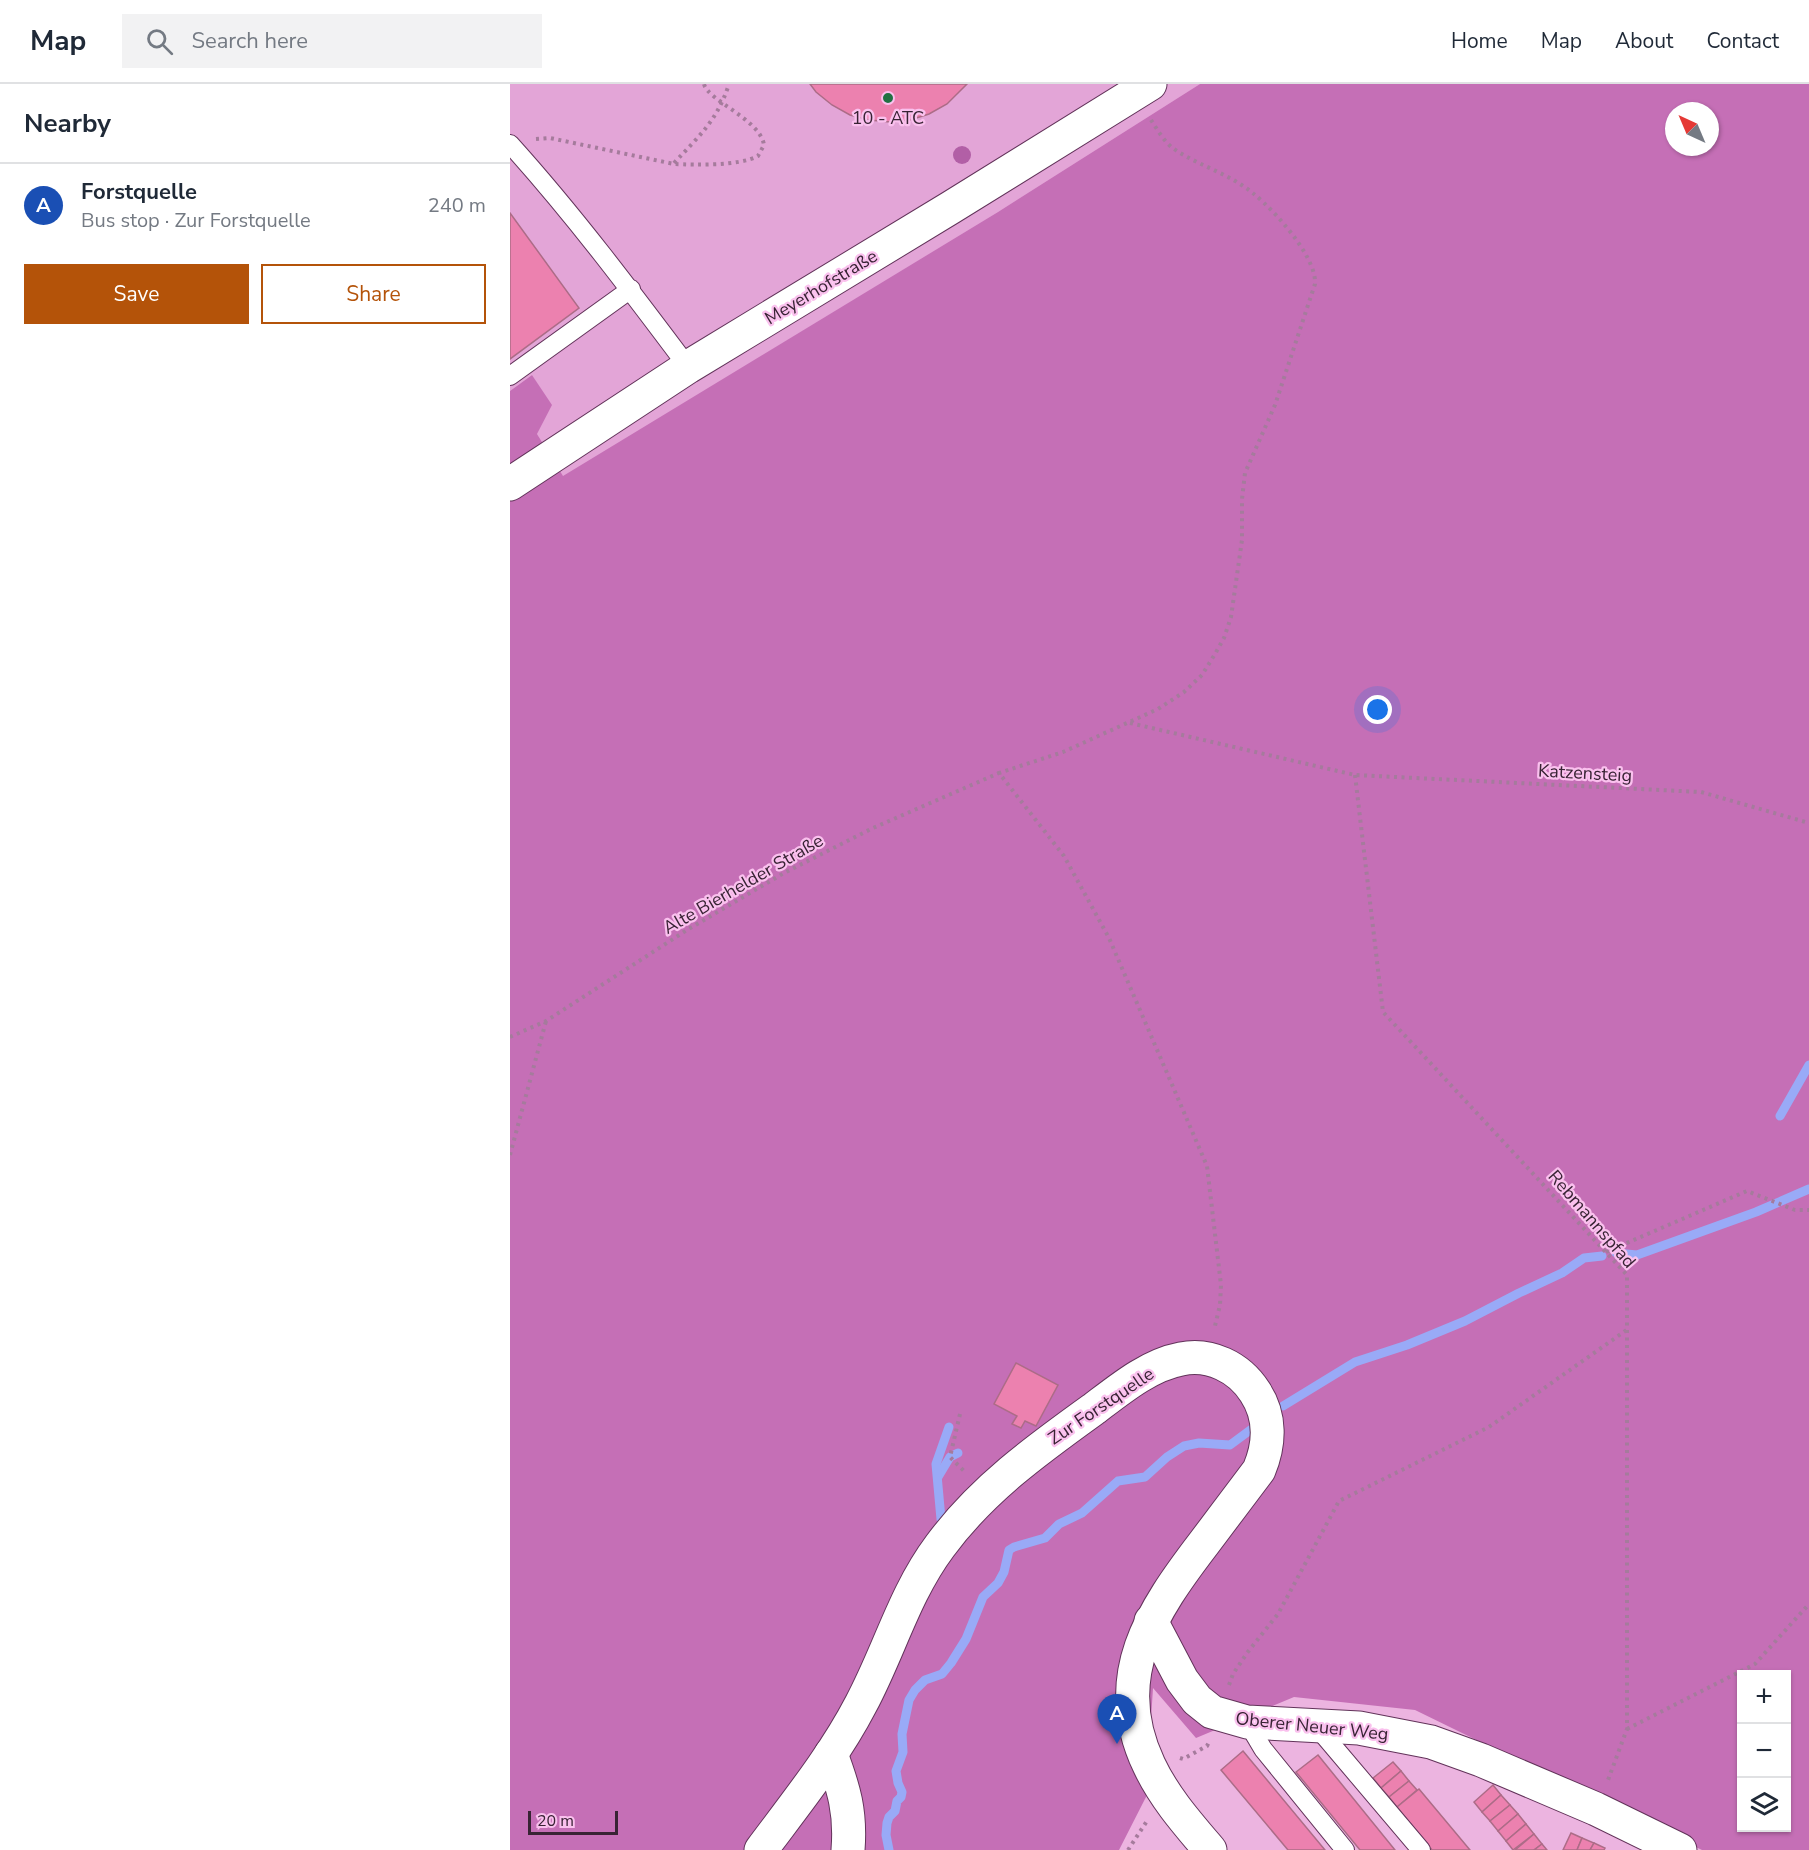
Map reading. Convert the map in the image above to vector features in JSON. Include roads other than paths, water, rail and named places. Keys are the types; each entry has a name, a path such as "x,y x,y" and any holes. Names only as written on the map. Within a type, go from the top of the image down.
{"street":[{"name":"Meyerhofstraße","path":"510,484 688,367 950,208 1140,87"},
{"name":"Zur Forstquelle","path":"761,1850 831,1754 852,1721 920,1576 951,1530 986,1492 1010,1471 1121,1388 1170,1362 1202,1358 1228,1366 1240,1374 1255,1392 1261,1402 1267,1427 1266,1451 1259,1470 1180,1574 1151,1621 1138,1654 1133,1679 1133,1704 1140,1742 1148,1763 1165,1794 1210,1850"},
{"name":"Oberer Neuer Weg","path":"1151,1621 1182,1680 1205,1707 1235,1719 1359,1728 1431,1742 1596,1809 1680,1850"},
{"path":"831,1754 843,1786 849,1813 848,1850"}],"lane":[{"path":"512,146 572,215 688,367"},
{"path":"510,376 556,334 631,290"},
{"path":"1235,1719 1263,1749 1346,1850"},
{"path":"1315,1725 1420,1850"}],"waterway":[{"path":"1780,1116 1809,1065"},
{"path":"1616,1253 1637,1255 1756,1212 1809,1189"},
{"path":"1283,1406 1355,1362 1407,1345 1465,1321 1562,1273 1584,1258 1602,1256"},
{"path":"941,1519 936,1464 949,1427"},
{"path":"889,1850 886,1835 887,1823 895,1811 902,1792 896,1771 903,1752 902,1734 909,1700 925,1680 942,1674 951,1663 966,1639 983,1597 998,1583 1004,1572 1009,1550 1045,1538 1059,1524 1082,1513 1118,1481 1145,1477 1167,1457 1184,1446 1199,1443 1230,1445 1253,1428"},
{"path":"938,1477 950,1457 958,1453"}],"place":[{"name":"10 - ATC","path":"888,98"},
{"name":"Forstquelle","path":"1117,1744"}]}
